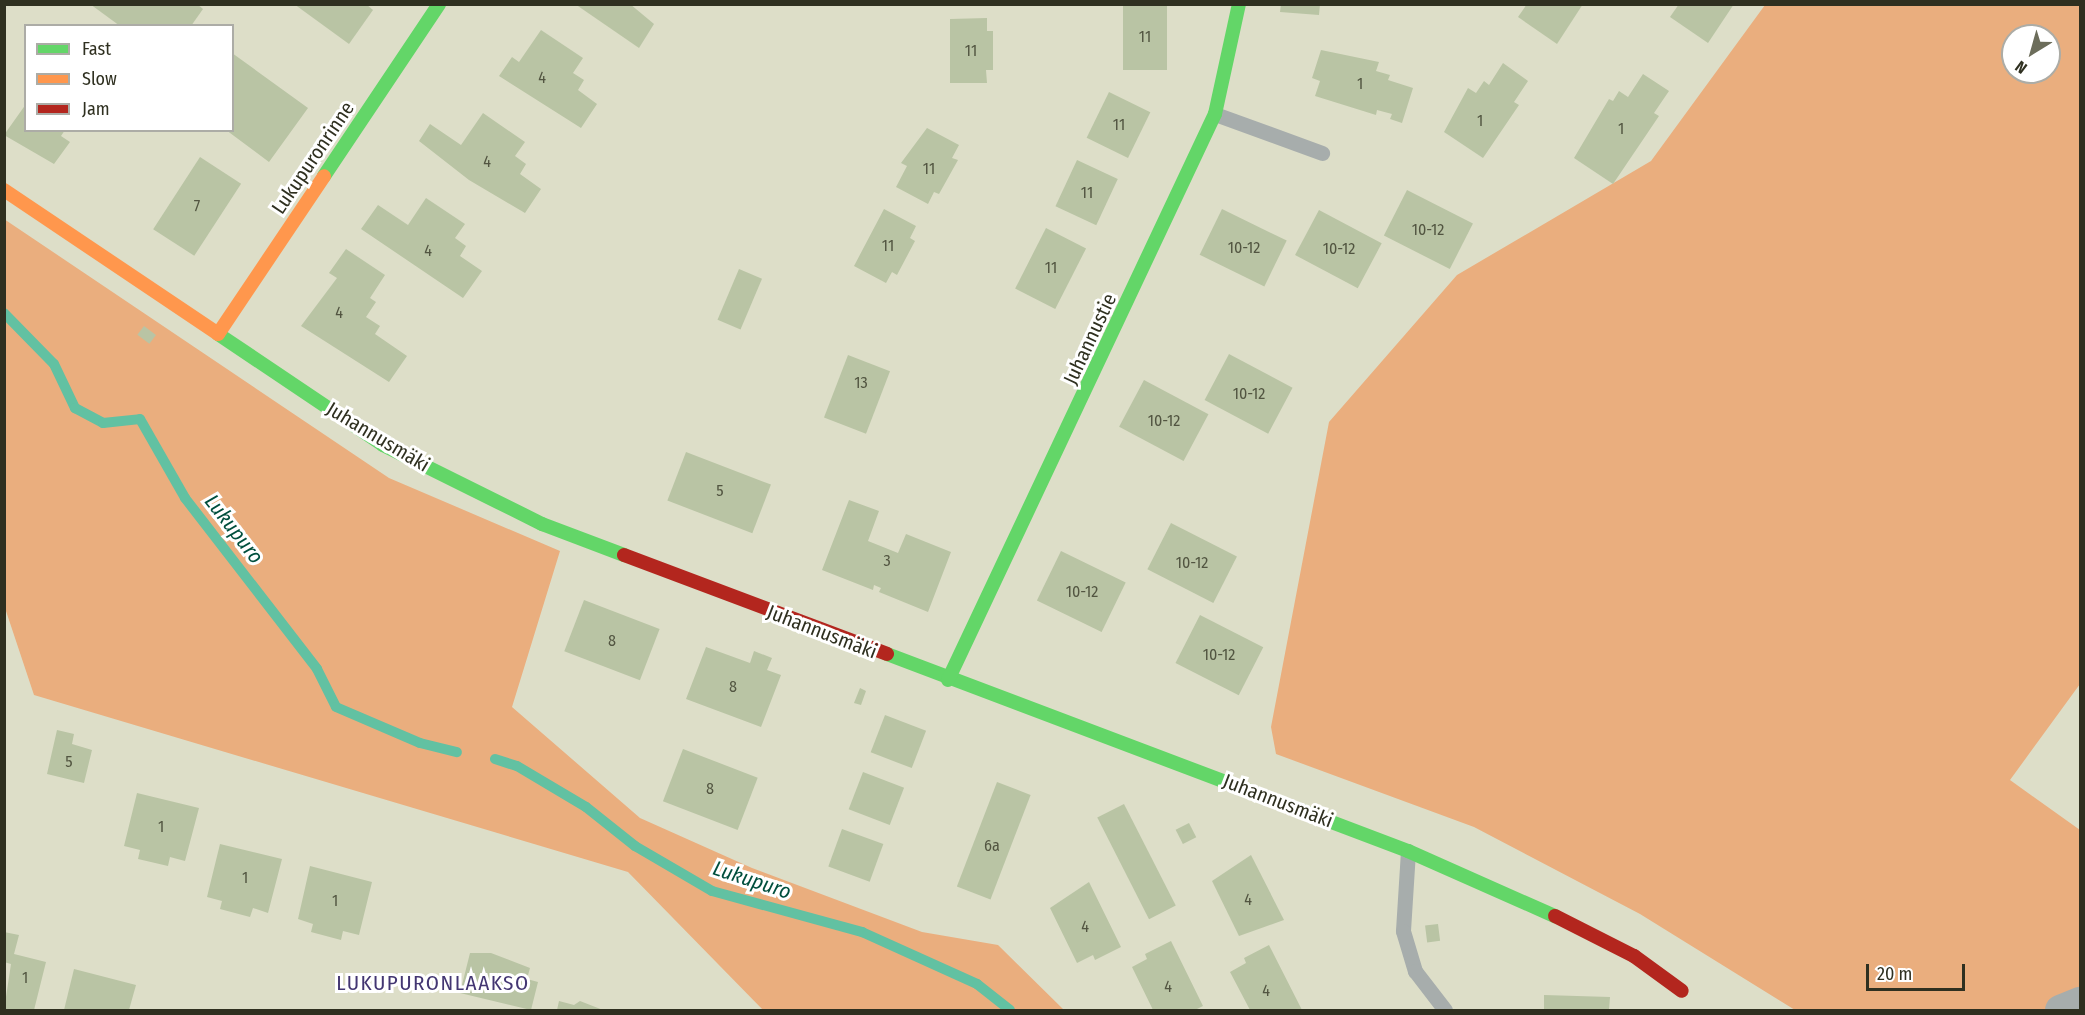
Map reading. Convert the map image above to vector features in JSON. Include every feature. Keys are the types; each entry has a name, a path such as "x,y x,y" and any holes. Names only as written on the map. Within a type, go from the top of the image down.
{"street":[{"name":"Lukupuronrinne","path":"218,334 439,4"},
{"name":"Juhannustie","path":"948,680 1215,114 1239,4"},
{"name":"Juhannusmäki","path":"4,190 383,445 542,524 948,680 1408,851 1526,901 1634,956 1682,991"},
{"path":"2060,1011 2080,1002"}],"lane":[{"path":"1215,114 1322,153"},
{"path":"1408,851 1403,931 1415,971 1445,1011"}],"shaded area":[{"path":"1765,5 2080,5 2080,684 2010,780 2080,830 2080,1010 1795,1010 1640,914 1474,827 1276,754 1271,727 1329,422 1457,275 1651,161"},
{"path":"4,219 389,478 560,551 512,707 640,818 752,868 922,932 998,945 1064,1010 763,1010 628,872 34,695 5,608"}],"building":[{"path":"90,4 197,4 203,9 192,24 117,24"},
{"path":"294,4 366,4 373,10 349,44"},
{"path":"575,4 630,4 654,24 639,48"},
{"path":"1123,4 1167,4 1167,70 1123,70"},
{"path":"1281,4 1320,4 1319,15 1280,12"},
{"path":"1527,4 1583,4 1557,44 1518,17"},
{"path":"1679,4 1734,4 1708,43 1670,17"},
{"path":"987,18 987,31 993,31 993,70 986,70 987,83 950,83 950,19"},
{"path":"541,30 583,58 573,73 584,80 578,90 597,104 581,128 499,76 512,57 519,62"},
{"path":"1321,50 1379,62 1376,71 1390,75 1388,80 1413,88 1402,123 1390,119 1392,114 1377,110 1376,115 1315,96 1320,81 1312,78"},
{"path":"234,54 308,108 269,162 229,132 234,132"},
{"path":"1503,63 1528,81 1514,102 1519,105 1483,158 1444,132 1468,88 1476,93 1484,81 1489,85"},
{"path":"1643,74 1669,91 1654,113 1659,116 1613,184 1574,158 1609,99 1613,101 1619,91 1628,97"},
{"path":"1109,92 1150,112 1128,158 1087,138"},
{"path":"24,107 24,132 64,132 61,136 70,142 54,164 4,135"},
{"path":"483,113 525,142 515,156 526,164 520,174 541,189 525,213 469,180 419,141 430,124 461,145"},
{"path":"927,128 959,145 952,158 958,160 939,194 934,192 928,204 896,187 907,166 901,163"},
{"path":"200,157 241,184 194,256 153,229"},
{"path":"1077,160 1118,179 1096,225 1055,206"},
{"path":"1407,190 1473,224 1450,269 1384,235"},
{"path":"426,198 465,224 455,238 466,246 460,256 482,271 463,298 361,229 378,205 408,225"},
{"path":"884,209 916,226 910,238 915,241 897,275 892,272 886,283 854,266"},
{"path":"1222,209 1287,241 1264,286 1200,255"},
{"path":"1319,210 1382,243 1358,288 1295,255"},
{"path":"1046,228 1086,248 1055,309 1015,289"},
{"path":"346,249 385,275 370,298 376,302 366,317 380,326 375,334 407,356 389,382 301,326 337,278 329,273"},
{"path":"739,269 762,279 741,329 718,320"},
{"path":"144,326 156,335 149,344 137,335"},
{"path":"1229,354 1293,388 1268,434 1205,400"},
{"path":"848,355 890,371 866,434 824,418"},
{"path":"1144,380 1208,414 1184,461 1119,427"},
{"path":"686,452 771,485 752,533 667,501"},
{"path":"849,500 879,511 868,541 898,553 906,534 951,552 928,612 879,592 881,588 874,585 873,590 822,570"},
{"path":"1171,523 1237,557 1213,603 1147,569"},
{"path":"1061,551 1126,583 1102,632 1037,600"},
{"path":"584,600 660,629 640,680 564,651"},
{"path":"1200,615 1263,647 1239,695 1175,663"},
{"path":"706,647 750,663 754,651 772,658 767,670 781,675 761,727 686,699"},
{"path":"860,688 866,691 861,705 854,703"},
{"path":"885,715 926,731 912,768 871,752"},
{"path":"57,730 74,734 72,744 92,750 84,783 47,774"},
{"path":"683,749 758,778 738,830 663,801"},
{"path":"863,772 904,788 890,825 849,809"},
{"path":"997,782 1031,795 990,899 957,887"},
{"path":"137,793 199,808 185,861 170,857 168,866 138,859 140,850 124,846"},
{"path":"1124,804 1176,906 1149,919 1097,818"},
{"path":"1189,823 1196,837 1183,844 1176,830"},
{"path":"842,829 883,844 870,882 828,867"},
{"path":"220,844 282,859 268,913 253,908 250,917 220,909 222,901 207,897"},
{"path":"1251,855 1284,920 1239,936 1212,881"},
{"path":"310,866 372,882 359,935 343,931 341,940 311,932 313,924 298,919"},
{"path":"1089,882 1121,947 1095,960 1093,955 1077,963 1050,908"},
{"path":"1438,924 1440,941 1427,942 1425,926"},
{"path":"4,932 19,935 14,954 46,962 34,1010 4,1010 11,964 4,962"},
{"path":"1171,941 1203,1006 1195,1010 1153,1010 1132,967 1147,959 1145,954"},
{"path":"1269,945 1302,1010 1250,1010 1230,972 1246,963 1244,958"},
{"path":"470,953 491,953 530,968 527,979 538,982 531,1010 460,993"},
{"path":"74,969 136,985 129,1010 64,1010"},
{"path":"1544,995 1610,997 1609,1010 1544,1010"},
{"path":"559,1001 574,1005 580,1001 603,1010 557,1010"}],"waterway":[{"name":"Lukupuro","path":"4,313 54,364 75,408 103,423 140,419 185,498 317,669 336,707 420,743 457,752"},
{"name":"Lukupuro","path":"495,759 517,766 586,807 635,846 712,891 862,932 977,984 1010,1010"}],"traffic: fast":[{"path":"324,176 439,4"},
{"path":"948,680 1215,114 1239,4"},
{"path":"218,334 383,445 542,524 624,555"},
{"path":"887,654 1408,851 1555,916"}],"traffic: slow":[{"path":"218,334 324,176"},
{"path":"4,190 218,334"}],"traffic: jam":[{"path":"624,555 887,654"},
{"path":"1555,916 1634,956 1682,991"}],"district":[{"name":"LUKUPURONLAAKSO","path":"433,983"}]}
